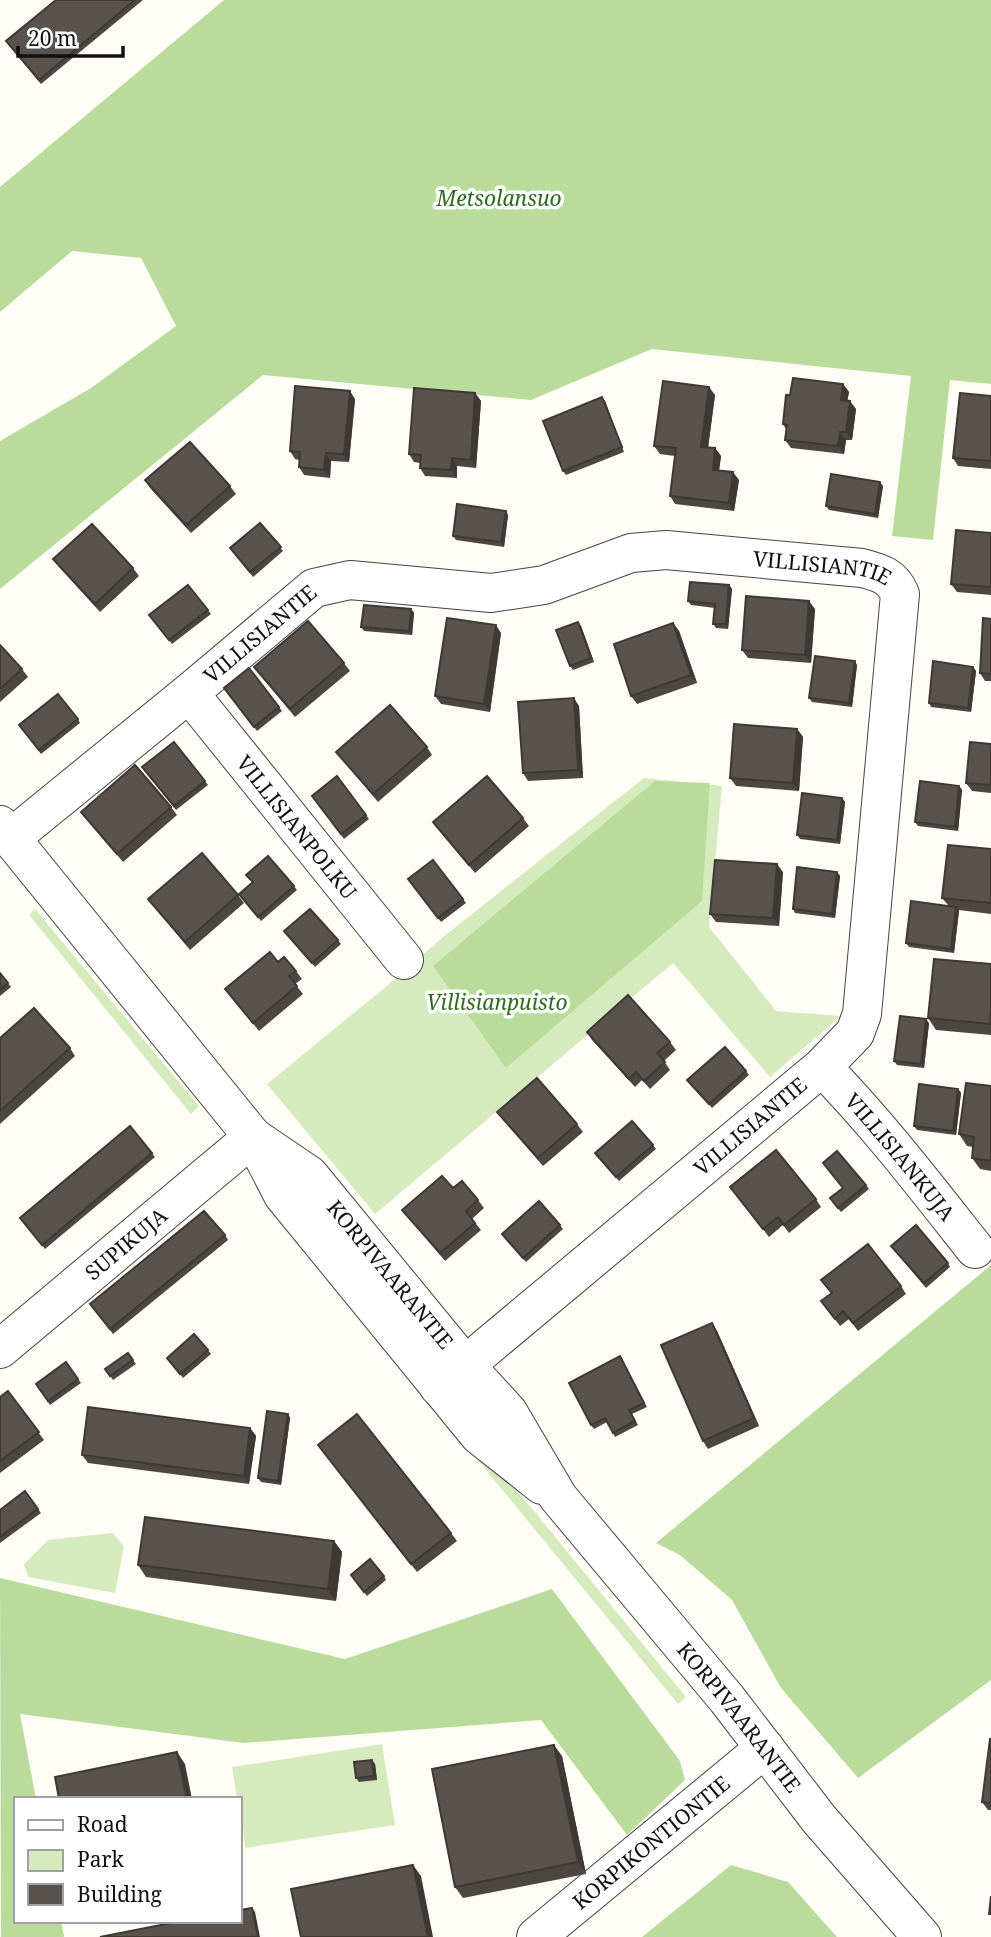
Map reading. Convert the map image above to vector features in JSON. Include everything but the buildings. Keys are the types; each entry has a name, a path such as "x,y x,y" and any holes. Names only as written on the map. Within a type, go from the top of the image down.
{"street":[{"name":"VILLISIANTIE","path":"6,832 189,694 314,588 332,582 350,580 491,593 544,585 631,553 666,550 862,568 879,572 894,580 900,594 862,1014 855,1033 822,1066 452,1376"},
{"name":"VILLISIANPOLKU","path":"189,694 404,960"},
{"name":"KORPIVAARANTIE","path":"6,832 253,1137 284,1195 452,1376 479,1435 558,1497 765,1748 819,1819 922,1937"},
{"name":"VILLISIANKUJA","path":"822,1066 927,1188 975,1249"},
{"name":"SUPIKUJA","path":"0,1349 253,1137"},
{"name":"KORPIKONTIONTIE","path":"536,1937 765,1748"}],"green space":[{"name":"Metsolansuo","path":"224,0 991,0 991,384 950,380 933,540 892,536 911,376 652,349 531,400 263,375 0,589 0,441 91,388 176,326 141,258 72,251 0,312 0,187"},
{"name":"Villisianpuisto","path":"644,778 722,786 709,927 776,1011 841,1016 770,1077 673,963 375,1214 267,1084 443,937"},
{"path":"655,781 710,783 702,901 506,1068 433,966"},
{"path":"35,909 199,1106 191,1114 29,915"},
{"path":"991,1265 991,1680 858,1778 781,1688 732,1600 680,1555 656,1543"},
{"path":"485,1451 686,1697 678,1704 477,1459"},
{"path":"112,1533 124,1546 115,1593 28,1577 24,1564 48,1540"},
{"path":"0,1578 345,1659 552,1589 680,1761 685,1780 627,1835 541,1720 244,1743 20,1714 36,1797 14,1797 14,1923 61,1923 64,1937 1,1937"},
{"path":"382,1744 395,1825 245,1848 242,1797 237,1797 232,1767"},
{"path":"731,1865 788,1882 837,1937 642,1937"}]}
